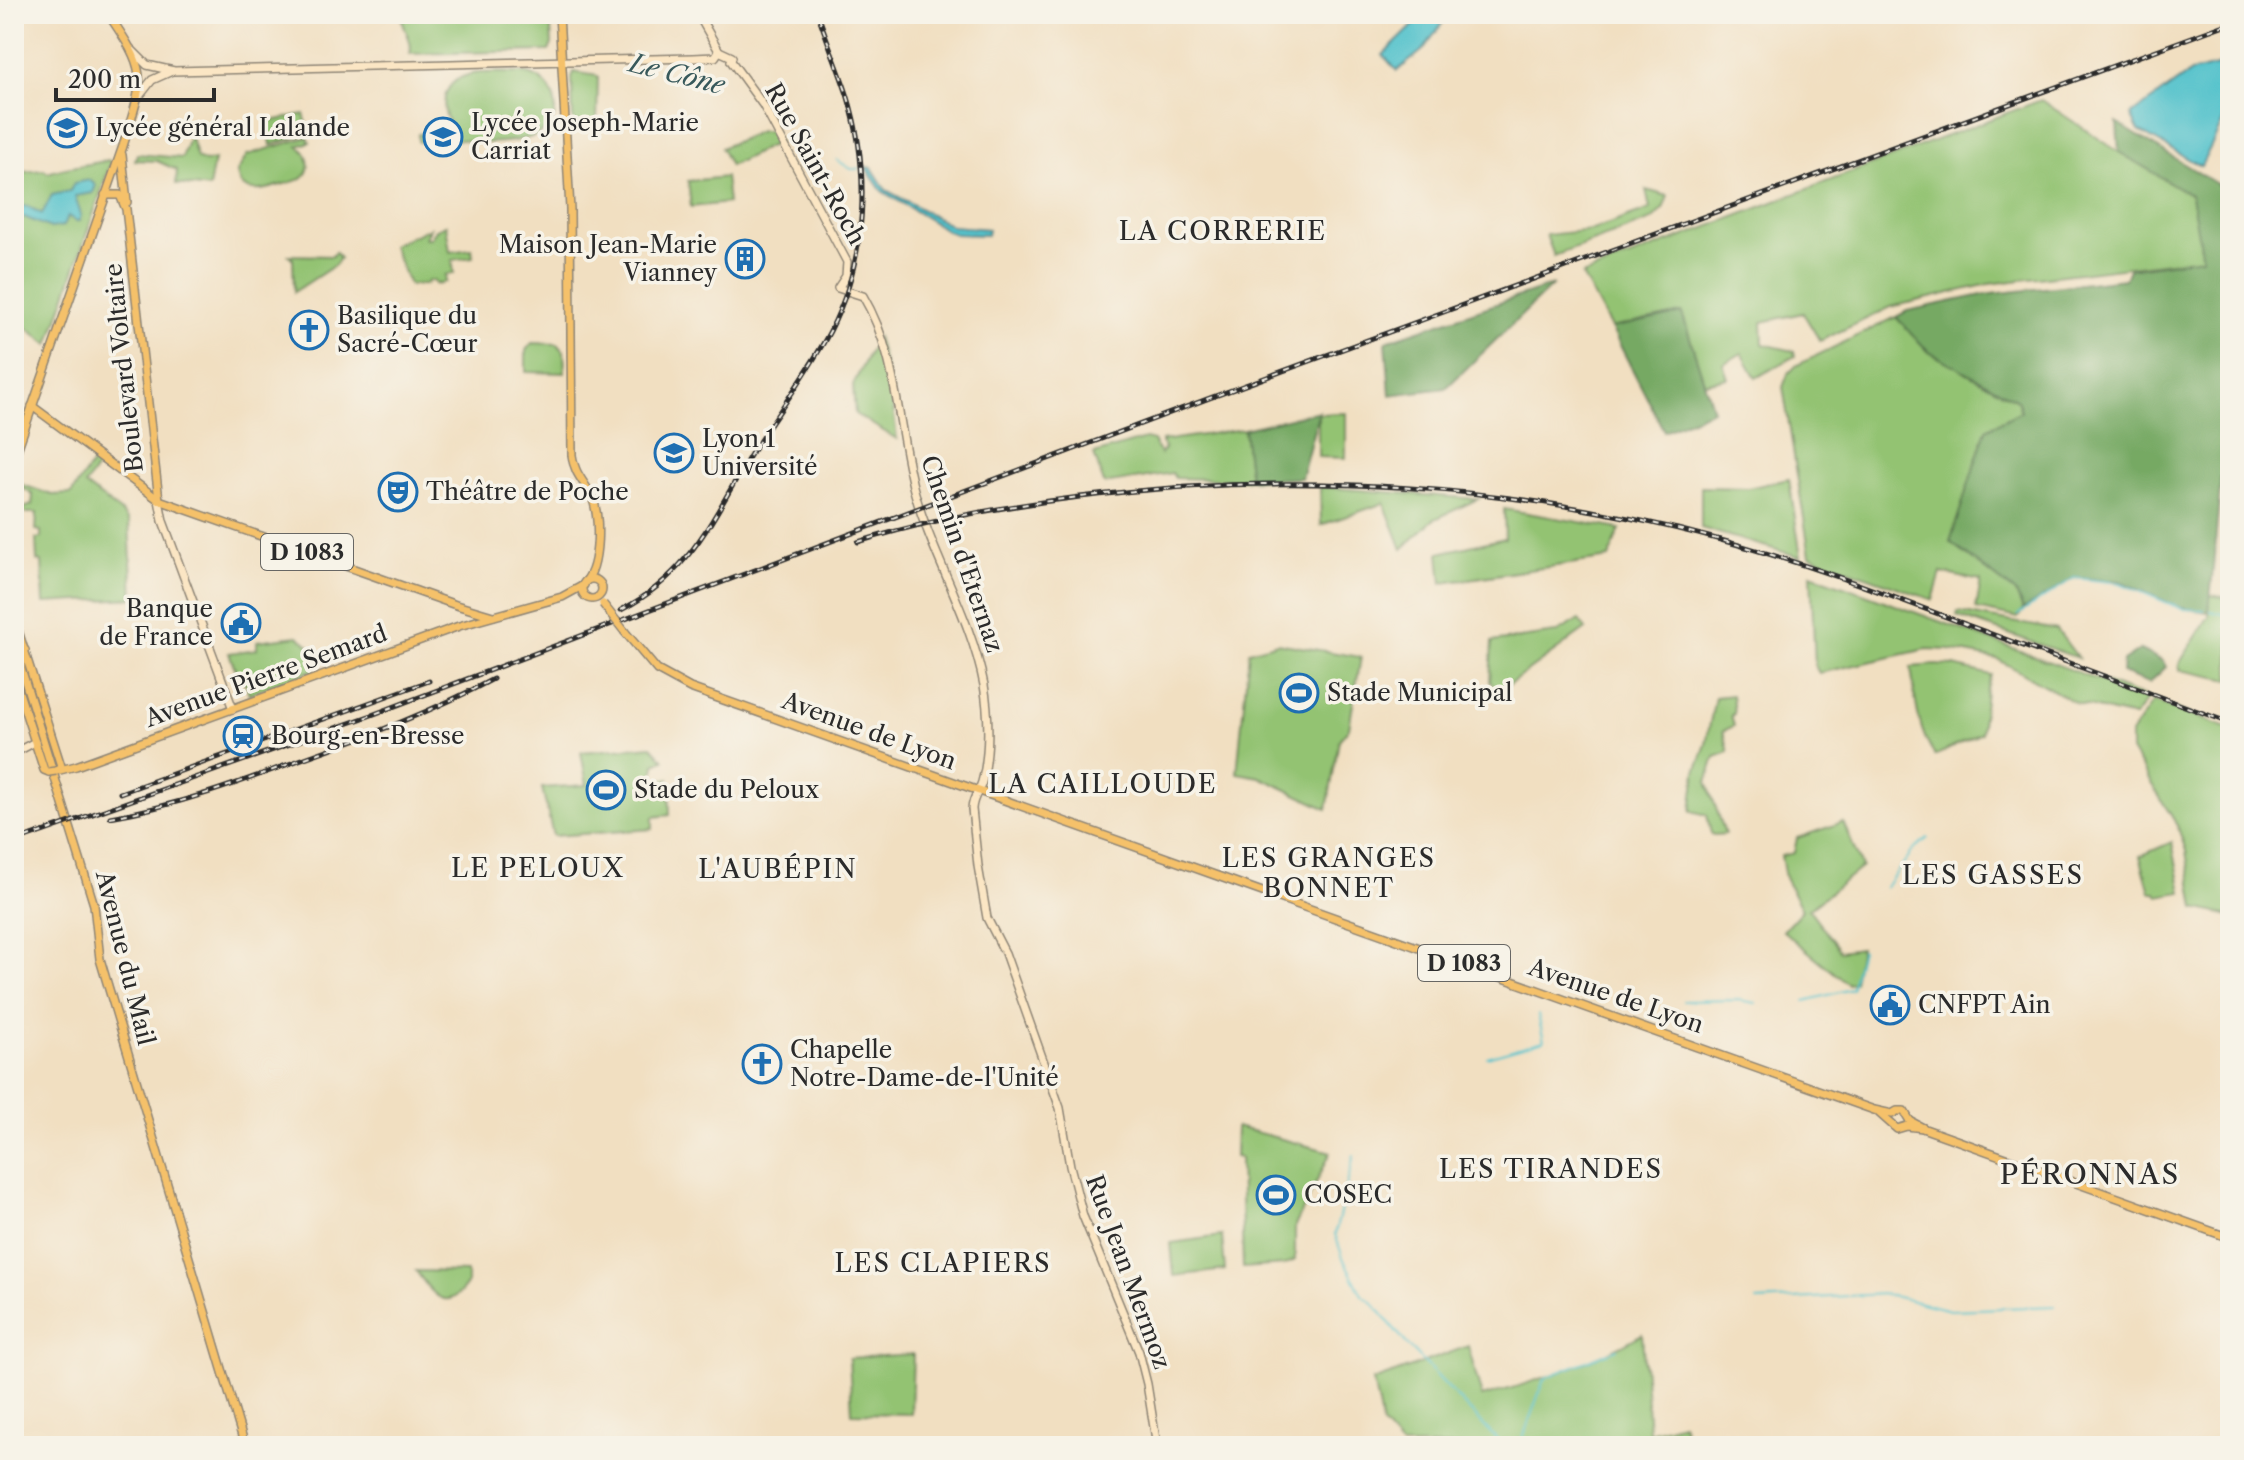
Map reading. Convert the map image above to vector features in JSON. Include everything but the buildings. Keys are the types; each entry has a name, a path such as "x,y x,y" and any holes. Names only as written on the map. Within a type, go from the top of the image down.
{"main road":[{"path":"14,459 137,99 141,74 132,50 108,14"},
{"path":"559,14 569,204 572,455 578,477 595,507 596,553 602,588 594,597 562,597"},
{"name":"Boulevard Voltaire","path":"123,146 122,166 159,500"},
{"name":"Boulevard Voltaire","path":"105,195 115,194 122,198 129,232"},
{"path":"32,406 159,500"},
{"name":"D 1083","path":"159,500 456,605 496,616"},
{"path":"594,597 583,591 592,573 596,553"},
{"path":"562,597 592,579 599,582"},
{"name":"Avenue Pierre Semard","path":"56,771 463,625 562,597"},
{"name":"Avenue de Lyon","path":"594,597 657,670 676,682 1892,1118"},
{"name":"D 1083","path":"456,605 477,621"},
{"path":"463,625 464,610"},
{"path":"14,618 56,771 44,770 14,677"},
{"name":"Avenue du Mail","path":"21,668 25,650"},
{"name":"Avenue du Mail","path":"14,656 21,668 94,905 100,959 245,1446"},
{"path":"1909,1123 1899,1129 1892,1118 1897,1111 1904,1111 1909,1123 2230,1238"}],"street":[{"path":"132,50 147,65 174,71 717,54 698,14"},
{"name":"Rue Saint-Roch","path":"717,54 717,61 731,61 763,105 793,157 847,262 846,276 838,288 853,291"},
{"path":"137,99 152,80 174,71"},
{"name":"Chemin d'Eternaz","path":"846,276 853,291 866,300 886,353 913,487 963,618 984,684 985,762 982,784 976,791"},
{"path":"159,500 163,521 233,709"},
{"path":"14,753 35,742"},
{"name":"Rue Jean Mermoz","path":"976,791 972,809 987,918 1005,953 1059,1104 1083,1216 1139,1352 1157,1446"}],"green space":[{"path":"401,14 550,14 552,44 549,51 410,54"},
{"path":"574,72 598,76 597,122 573,123"},
{"path":"480,73 533,75 550,90 555,111 545,130 534,136 509,141 450,139 418,142 418,134 455,132 444,108 447,92 458,79"},
{"path":"2041,100 2191,195 2203,258 1989,284 1891,307 1820,341 1803,313 1762,322 1763,344 1794,351 1795,356 1756,378 1742,353 1723,364 1728,378 1704,383 1682,313 1611,328 1582,275"},
{"path":"304,114 310,133 271,145 267,122"},
{"path":"2117,123 2230,192 2230,467 2221,477 2209,612 2178,607 2120,581 2074,578 2023,610 2016,593 1950,542 1986,429 2021,411 2017,400 1929,352 1896,317 1907,311 1982,295 2125,279 2129,269 2202,258 2191,195 2119,152"},
{"path":"760,131 772,131 778,142 730,166 721,148"},
{"path":"190,135 197,158 205,162 214,160 209,188 176,184 177,170 157,161 135,160 137,154 182,158"},
{"path":"308,137 310,142 298,146 305,152 308,161 308,170 302,178 264,190 251,190 242,185 237,172 247,155"},
{"path":"108,160 111,162 49,345 14,318 14,173 44,170 48,173"},
{"path":"725,177 728,203 691,207 688,181"},
{"path":"1646,190 1668,196 1663,209 1652,220 1554,256 1546,235 1592,230 1650,209"},
{"path":"446,225 450,252 472,249 473,257 452,260 454,273 445,275 446,282 435,284 428,281 427,284 409,285 392,245 430,228 425,238 431,238 436,229"},
{"path":"335,252 340,258 335,265 294,292 293,259 289,255 332,256"},
{"path":"1553,285 1446,388 1390,395 1386,341"},
{"path":"1682,313 1713,410 1664,431 1611,328"},
{"path":"1896,317 1929,352 2017,400 2021,412 1950,542 2016,593 2023,610 2018,618 1976,609 1981,581 1941,573 1933,600 1810,556 1783,387 1788,374 1797,365"},
{"path":"877,337 891,390 897,439 855,414 853,385"},
{"path":"532,343 558,344 564,351 565,373 526,372 526,350"},
{"path":"1319,411 1301,478 1250,480 1244,429"},
{"path":"1346,413 1346,458 1318,457 1318,414"},
{"path":"1244,429 1250,480 1175,478 1172,473 1104,484 1094,454 1145,439 1153,441 1160,454 1165,449 1161,441"},
{"path":"94,461 99,465 85,485 121,512 129,522 133,598 44,603 42,562 37,561 36,539 41,538 41,531 36,530 37,513 16,513 17,504 24,508 32,505 33,495 24,489 14,488 14,482 52,495 71,494"},
{"path":"1789,479 1801,557 1701,528 1701,487 1748,488"},
{"path":"1320,487 1478,499 1433,520 1402,549 1384,503 1321,525"},
{"path":"1504,509 1620,529 1609,558 1442,583 1439,553 1505,538"},
{"path":"1811,574 2148,698 2134,717 2076,703 1997,659 1950,650 1927,649 1819,673 1815,666"},
{"path":"2210,595 2230,598 2230,680 2180,670 2179,664 2209,616"},
{"path":"1958,612 2057,630 2078,658 1957,616"},
{"path":"1579,620 1586,629 1500,691 1490,682 1492,642 1556,633"},
{"path":"298,636 313,648 314,670 249,694 229,653 257,649 257,641"},
{"path":"1277,643 1361,657 1349,728 1339,740 1327,809 1260,777 1237,773 1249,651"},
{"path":"2140,650 2163,661 2166,667 2149,683 2122,673 2123,661"},
{"path":"1935,665 1991,675 1981,733 1935,756 1924,736 1911,667"},
{"path":"1732,695 1734,726 1723,731 1729,752 1715,757 1707,782 1725,834 1714,835 1711,834 1707,815 1691,811 1696,772 1706,744 1715,697"},
{"path":"2153,701 2230,729 2230,916 2195,908 2186,851 2177,825 2131,751 2131,734"},
{"name":"Stade du Peloux","path":"652,746 664,760 655,764 653,780 669,779 670,815 653,817 653,829 553,836 542,788 587,785 581,752"},
{"path":"1843,822 1862,867 1809,909 1840,951 1860,948 1854,982 1848,984 1783,931 1802,910 1785,878 1781,856 1794,853 1797,838"},
{"path":"2172,842 2182,892 2158,896 2156,892 2150,892 2140,856"},
{"name":"COSEC","path":"1236,1127 1331,1152 1295,1226 1295,1260 1284,1265 1243,1268 1240,1158 1235,1157"},
{"path":"1222,1236 1225,1270 1174,1276 1171,1243"},
{"path":"416,1271 467,1272 467,1284 452,1298 445,1299 433,1292"},
{"path":"1642,1334 1649,1432 1682,1423 1690,1446 1401,1446 1382,1425 1373,1381 1468,1346 1482,1397 1564,1370"},
{"path":"913,1354 911,1414 852,1413 849,1358"}],"water":[{"path":"1425,14 1449,14 1423,50 1397,71 1383,55"},
{"path":"2230,63 2230,107 2201,166 2139,131 2131,115 2191,72"},
{"path":"865,167 872,168 886,190 952,226 988,229 987,235 948,231 882,191"},
{"path":"90,180 96,185 93,193 75,196 81,215 79,221 68,216 63,226 51,228 24,217 18,220 14,229 14,204 42,214 52,195 70,191 74,183"}],"waterway":[{"name":"Le Cône","path":"837,160 851,169 858,169"},
{"path":"2018,615 2074,578 2120,583 2182,609 2204,610"},
{"path":"2211,611 2230,616"},
{"path":"1885,888 1915,848 1928,838"},
{"path":"1805,1001 1851,989 1861,950"},
{"path":"1684,1001 1738,1000 1756,1003"},
{"path":"1487,1057 1544,1041 1538,1015"},
{"path":"1354,1155 1335,1234 1343,1258 1362,1295 1372,1302 1406,1343 1503,1446"},
{"path":"1757,1301 1885,1294 1950,1310 2055,1306"},
{"path":"1520,1446 1547,1377 1617,1349"}],"railway":[{"path":"621,610 665,580 698,542 751,454 812,363 830,331 852,274 861,214 860,153 847,94 818,14"},
{"path":"14,842 369,716 1207,399 2230,23"},
{"path":"858,542 996,509 1162,489 1243,484 1325,484 1488,495 1649,522 1759,551 1881,592 2230,723"},
{"path":"110,817 184,800 255,777 399,723 493,679"},
{"path":"120,793 429,681"}],"place":[{"name":"Lycée général Lalande","path":"67,128"},
{"name":"Lycée Joseph-Marie Carriat","path":"443,137"},
{"name":"Maison Jean-Marie Vianney","path":"745,259"},
{"name":"Basilique du Sacré-Cœur","path":"309,330"},
{"name":"Lyon 1 Université","path":"674,453"},
{"name":"Théâtre de Poche","path":"398,492"},
{"name":"Banque de France","path":"241,623"},
{"name":"Stade Municipal","path":"1299,693"},
{"name":"Bourg-en-Bresse","path":"243,736"},
{"name":"Stade du Peloux","path":"606,790"},
{"name":"CNFPT Ain","path":"1890,1005"},
{"name":"Chapelle Notre-Dame-de-l'Unité","path":"762,1064"},
{"name":"COSEC","path":"1276,1195"}],"district":[{"name":"LA CORRERIE","path":"1223,231"},
{"name":"LA CAILLOUDE","path":"1103,784"},
{"name":"LE PELOUX","path":"538,868"},
{"name":"L'AUBÉPIN","path":"778,869"},
{"name":"LES GRANGES BONNET","path":"1329,873"},
{"name":"LES GASSES","path":"1993,875"},
{"name":"LES TIRANDES","path":"1551,1169"},
{"name":"PÉRONNAS","path":"2090,1174"},
{"name":"LES CLAPIERS","path":"943,1263"}]}
